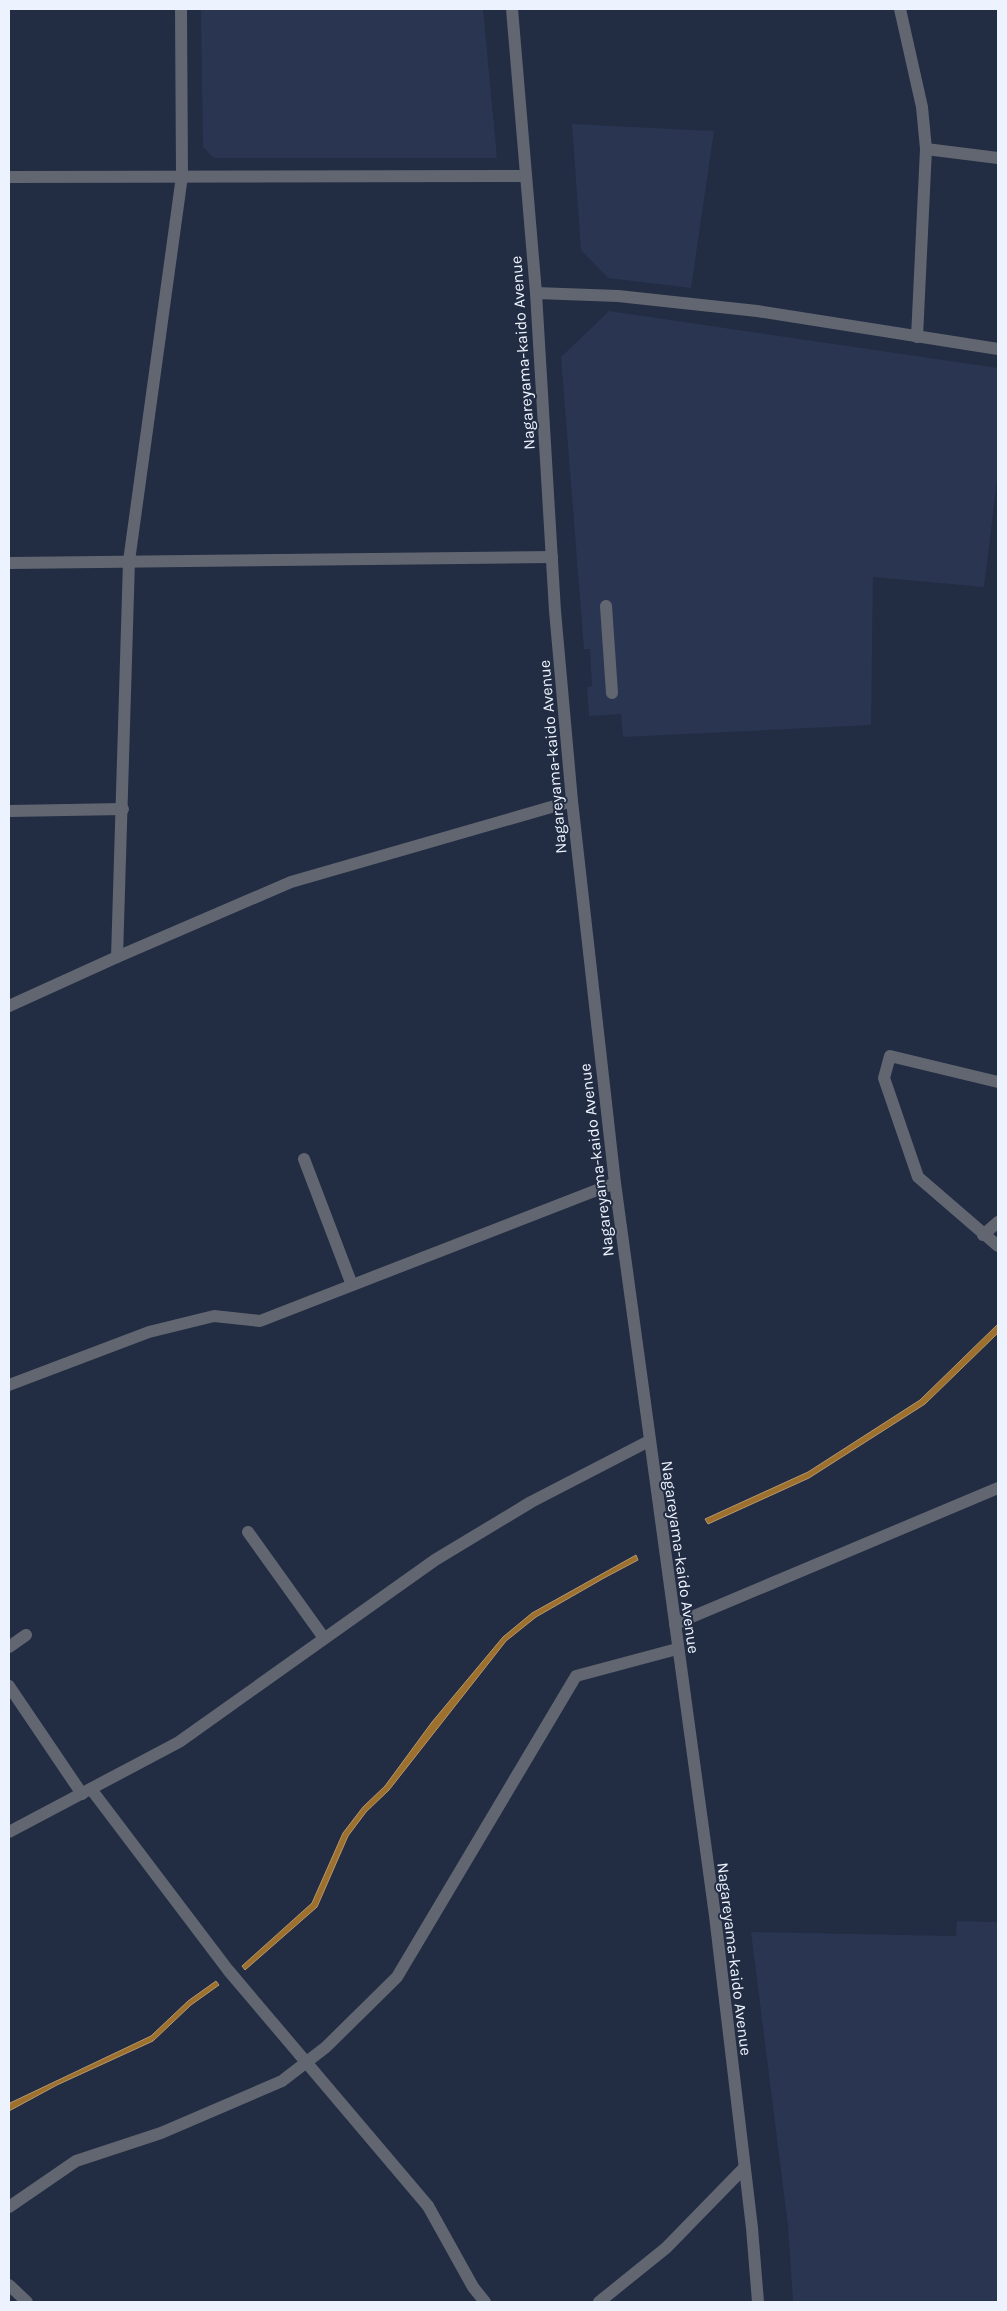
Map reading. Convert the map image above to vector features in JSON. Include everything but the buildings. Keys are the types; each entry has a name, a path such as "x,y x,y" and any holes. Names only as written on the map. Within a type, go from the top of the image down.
{"street":[{"path":"117,957 123,809 129,561 182,176 181,9"},
{"name":"Nagareyama-kaido Avenue","path":"512,9 536,293 552,557 572,800 614,1182 715,1916 752,2228 758,2302"},
{"path":"900,9 922,107 926,149 917,337"},
{"path":"926,149 998,158"},
{"path":"9,177 525,176"},
{"path":"536,293 618,296 757,311 998,349"},
{"path":"9,563 552,557"},
{"path":"606,606 612,693"},
{"path":"9,1006 291,882 572,800"},
{"path":"9,810 123,809"},
{"path":"998,1082 890,1056 884,1078 918,1177 998,1246"},
{"path":"304,1158 352,1285"},
{"path":"9,1385 149,1332 214,1316 260,1321 614,1182"},
{"path":"983,1235 998,1222"},
{"path":"9,1832 179,1742 434,1560 531,1502 649,1441"},
{"path":"675,1624 998,1488"},
{"path":"248,1532 324,1638"},
{"path":"9,1647 26,1635"},
{"path":"9,2207 76,2161 161,2133 274,2085 326,2047 397,1977 576,1676 677,1649"},
{"path":"9,1686 86,1791 228,1970 428,2206 473,2287 485,2302"},
{"path":"599,2302 666,2248 744,2168"},
{"path":"9,2284 27,2302"}],"shaded area":[{"path":"201,9 483,9 497,158 214,158 203,147"},
{"path":"572,124 714,131 691,288 608,278 581,250"},
{"path":"609,311 998,368 998,472 984,587 873,577 871,725 623,737 621,714 589,716 587,687 592,686 590,649 584,649 561,357"},
{"path":"998,1324 998,1333 925,1404 809,1478 708,1524 705,1519 808,1472 920,1400"},
{"path":"636,1555 638,1560 536,1617 506,1641 389,1790 366,1812 348,1836 317,1907 245,1970 242,1966 312,1903 343,1833 363,1807 385,1786 432,1722 503,1637 532,1613"},
{"path":"957,1921 998,1922 998,2302 793,2302 788,2225 751,1932 956,1936"},
{"path":"216,1981 219,1985 191,2005 153,2041 57,2085 9,2111 10,2103 151,2036 188,2001"}]}
